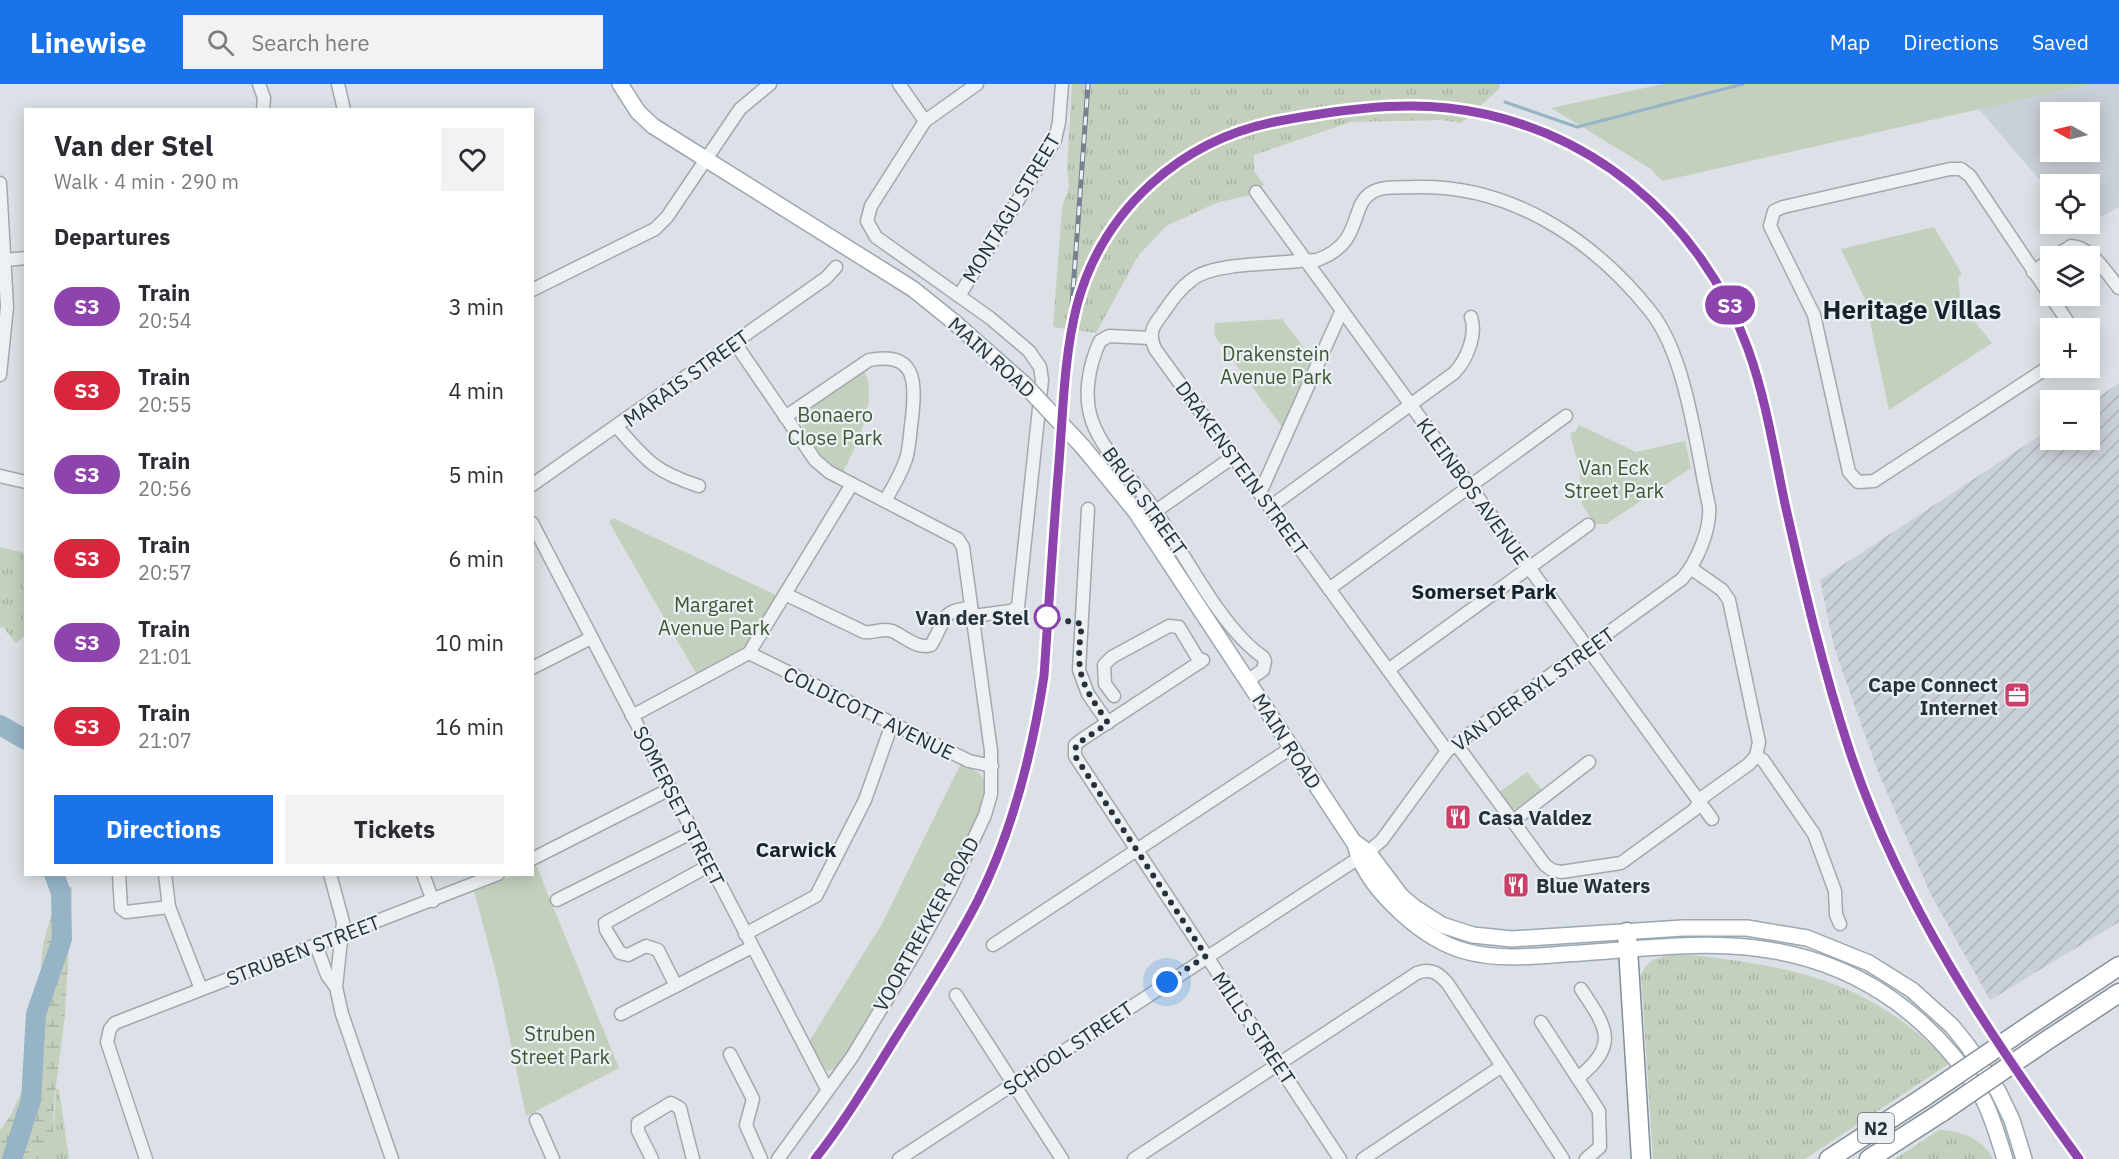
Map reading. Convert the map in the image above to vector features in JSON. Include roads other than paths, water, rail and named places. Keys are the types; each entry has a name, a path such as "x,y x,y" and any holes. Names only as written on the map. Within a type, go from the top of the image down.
{"highway":[{"path":"1627,932 1641,1159"},
{"name":"N2","path":"1828,1159 2119,966"},
{"name":"N2","path":"1869,1159 2119,993"}],"main road":[{"name":"MAIN ROAD","path":"620,84 638,112 653,126 705,161 856,251 913,289 1024,384 1083,447 1136,512 1360,852 1386,897 1402,914 1426,932 1458,949 1511,957 1728,945 1801,955 1868,983 1917,1019 1953,1056 1982,1097 2005,1159"},
{"name":"MAIN ROAD","path":"1360,852 1401,896 1428,917 1459,931 1512,939 1726,927 1768,930 1826,944 1869,963 1912,990 1952,1026 1968,1046 1998,1091 2012,1120 2024,1159"}],"street":[{"path":"259,84 264,98 263,108"},
{"path":"338,84 344,108"},
{"path":"534,290 655,229 667,217 740,109 770,84"},
{"path":"899,84 925,121"},
{"path":"785,594 864,632 873,633 886,629 924,647 933,642 948,613 1011,611 1018,607 1042,380 1040,367 1029,351 959,296 876,237 868,226 867,214 925,121 977,84"},
{"name":"MONTAGU STREET","path":"959,296 1055,140 1062,84"},
{"path":"2040,373 1874,481 1858,482 1849,472 1814,315 1772,232 1770,222 1774,211 1783,207 1958,168 1970,176 2065,318"},
{"path":"0,183 7,307 0,375"},
{"path":"1150,338 1151,330 1176,294 1195,277 1245,264 1316,260 1342,245 1352,232 1367,196 1377,190 1446,187 1514,204 1596,252 1656,320 1680,374 1709,511 1692,568 1722,590 1729,600 1759,736 1756,756 1763,760 1814,834 1835,891 1836,915 1840,924"},
{"name":"KLEINBOS AVENUE","path":"1256,192 1712,819"},
{"path":"5,260 24,258"},
{"path":"2100,266 2119,288"},
{"name":"MARAIS STREET","path":"534,484 826,278 836,267"},
{"path":"2033,272 2040,267"},
{"path":"1260,494 1342,310"},
{"path":"1270,507 1460,367 1474,333 1472,317"},
{"name":"BRUG STREET","path":"1150,338 1109,336 1100,341 1089,377 1088,398 1092,420 1100,437 1156,512 1238,637 1265,661 1263,670 1247,681"},
{"name":"DRAKENSTEIN STREET","path":"1150,338 1155,349 1388,670 1513,820 1545,865 1552,870 1561,872 1621,863 1694,810 1699,802 1749,764 1756,756"},
{"name":"VOORTREKKER ROAD","path":"735,343 815,460 829,472 958,539 963,547 992,766 991,794 984,815 950,890 852,1057 778,1159"},
{"path":"785,417 869,360 883,357 898,361 908,368 914,377 916,388 908,456 885,501"},
{"path":"1329,589 1566,416"},
{"path":"617,427 649,464 671,477 699,486"},
{"path":"1156,512 1233,457"},
{"path":"0,476 24,482"},
{"path":"632,716 750,652 852,484"},
{"path":"1088,509 1079,670 1088,694 1108,723 1202,661 1179,627 1169,626 1112,657 1104,665 1105,684 1114,696"},
{"path":"1388,670 1588,525"},
{"name":"SOMERSET STREET","path":"534,527 827,1089"},
{"name":"VAN DER BYL STREET","path":"1360,852 1382,840 1451,748 1682,579 1692,568"},
{"path":"534,668 591,638"},
{"name":"COLDICOTT AVENUE","path":"750,652 969,761 992,766"},
{"name":"MILLS STREET","path":"1108,723 1076,745 1075,756 1340,1159"},
{"path":"745,934 816,896 865,800 892,724"},
{"path":"993,945 1291,748"},
{"path":"1513,820 1589,762"},
{"path":"534,858 670,789"},
{"path":"557,900 693,832"},
{"name":"SCHOOL STREET","path":"900,1159 1360,852"},
{"path":"676,986 658,950 646,946 628,955 620,953 606,930 605,923 710,865"},
{"path":"119,876 121,908 126,912 169,907"},
{"path":"165,876 169,907 201,989"},
{"path":"331,876 343,922 336,964 336,987 342,1014 392,1159"},
{"path":"424,876 433,901"},
{"name":"STRUBEN STREET","path":"146,1159 107,1042 110,1029 115,1023 493,876"},
{"path":"316,945 327,975 336,987"},
{"path":"621,1014 752,946"},
{"path":"1134,1159 1417,973 1433,971 1441,976 1563,1159"},
{"path":"1579,1077 1602,1055 1605,1038 1598,1014 1581,989"},
{"path":"956,995 1062,1159"},
{"path":"1541,1022 1579,1077 1599,1111 1600,1147 1586,1159"},
{"path":"730,1054 753,1099 747,1125 761,1159"},
{"path":"1362,1159 1502,1066"},
{"path":"652,1159 638,1131 638,1123 671,1103 680,1108 693,1159"},
{"path":"536,1120 554,1159"}],"waterway":[{"path":"1505,102 1577,127 1743,84"},
{"path":"0,725 24,739"},
{"path":"12,1159 31,1100 36,1014 62,939 61,893 55,876"}],"railway":[{"path":"1072,305 1088,84"},
{"path":"1066,371 1079,299 1101,246 1116,223 1134,201 1176,163 1227,136 1288,118 1360,108 1398,107 1467,111 1497,117 1540,131 1580,150 1617,173 1651,201 1681,233 1708,268 1730,307 1748,348 1761,390 1788,517 1824,667 1841,726 1872,810 1895,863 1950,966 2012,1064 2079,1159"},
{"path":"815,1159 858,1098 959,936 990,875 1020,792 1034,734 1044,676 1067,362"}],"train":[{"name":"S3","path":"815,1159 854,1104 963,928 991,870 1020,793 1038,718 1044,676 1066,371 1074,318 1089,270 1111,229 1132,202 1160,175 1191,153 1222,137 1251,127 1294,118 1371,109 1425,107 1485,114 1522,124 1576,147 1613,170 1648,197 1681,231 1712,274 1736,319 1753,365 1816,639 1852,757 1878,826 1905,885 1946,962 1982,1022 2079,1159"}],"place":[{"name":"Van der Stel","path":"1047,617"},
{"name":"Cape Connect Internet","path":"2017,695"},
{"name":"Casa Valdez","path":"1458,817"},
{"name":"Blue Waters","path":"1516,885"}],"district":[{"name":"Heritage Villas","path":"1912,309"},
{"name":"Somerset Park","path":"1484,591"},
{"name":"Carwick","path":"796,849"}],"park label":[{"name":"Drakenstein Avenue Park","path":"1276,364"},
{"name":"Bonaero Close Park","path":"835,426"},
{"name":"Van Eck Street Park","path":"1614,478"},
{"name":"Margaret Avenue Park","path":"714,616"},
{"name":"Struben Street Park","path":"560,1044"}]}
